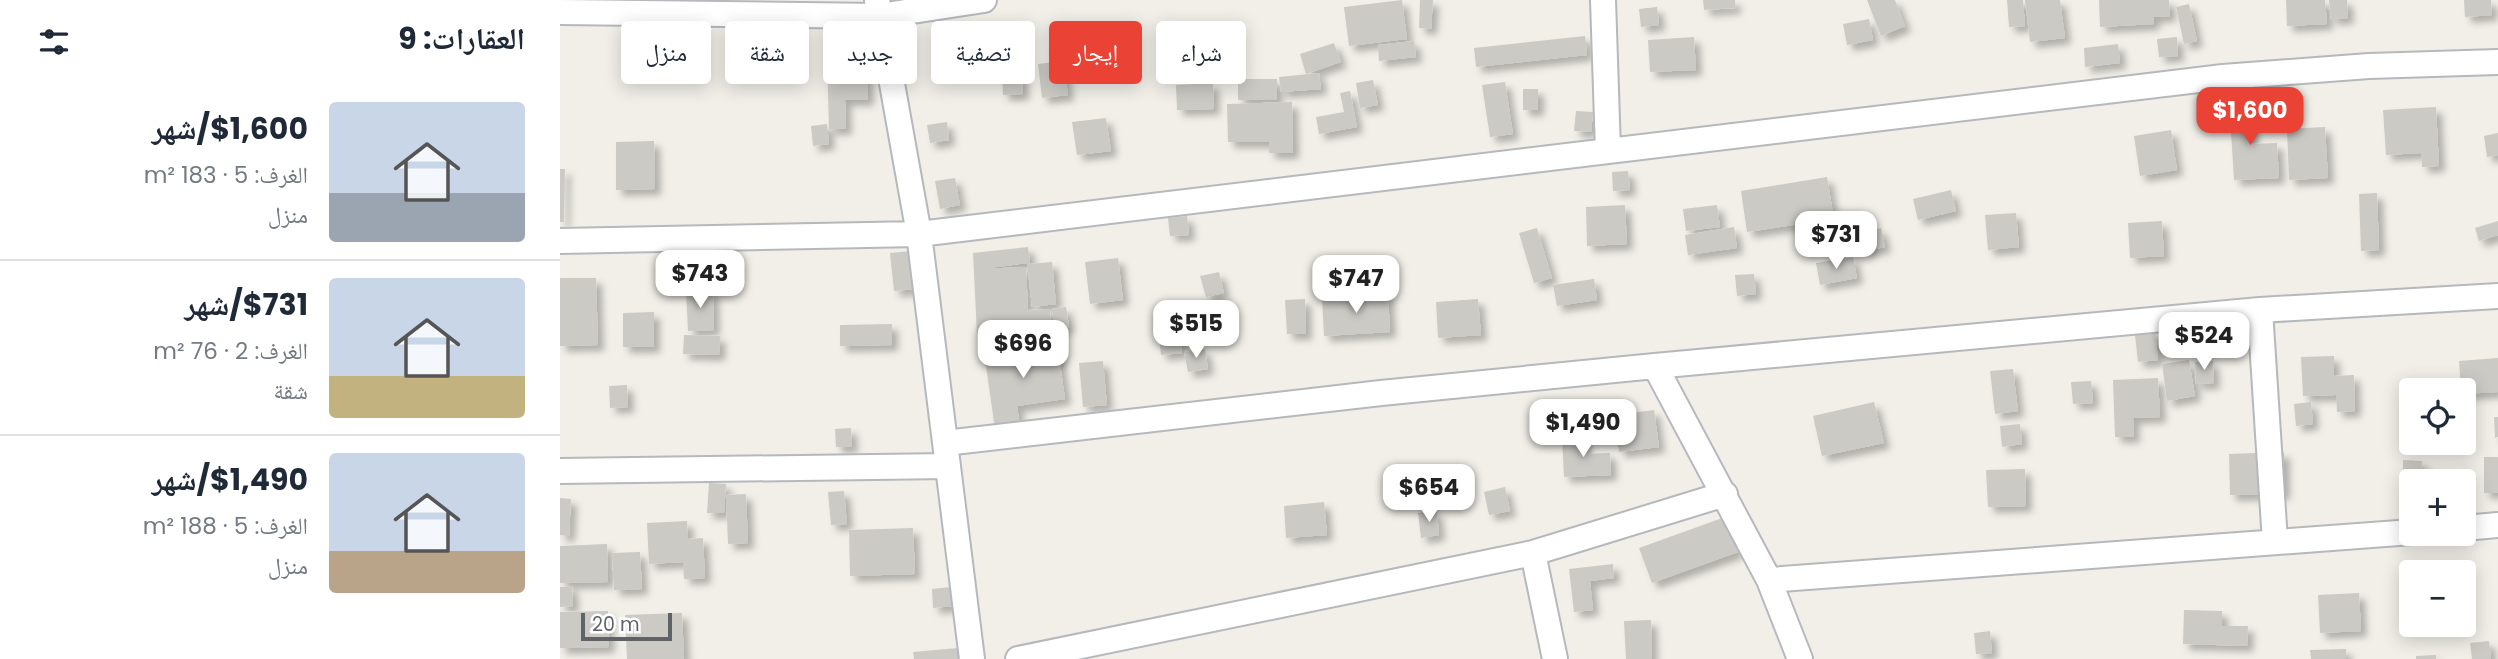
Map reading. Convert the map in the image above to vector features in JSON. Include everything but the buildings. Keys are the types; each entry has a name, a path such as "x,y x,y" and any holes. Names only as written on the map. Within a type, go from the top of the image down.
{"street":[{"path":"560,12 878,8 984,0"},
{"path":"1603,0 1608,150"},
{"path":"878,8 919,234 972,659"},
{"path":"560,241 919,234 2222,77 2369,66 2498,62"},
{"path":"560,471 946,454 1381,393 2260,310 2498,296"},
{"path":"2260,310 2275,542"},
{"path":"1655,366 1769,580 1800,659"},
{"path":"1018,659 1533,553 1725,495"},
{"path":"2476,526 2498,525"},
{"path":"1769,580 2399,532"},
{"path":"1533,553 1555,659"}]}
